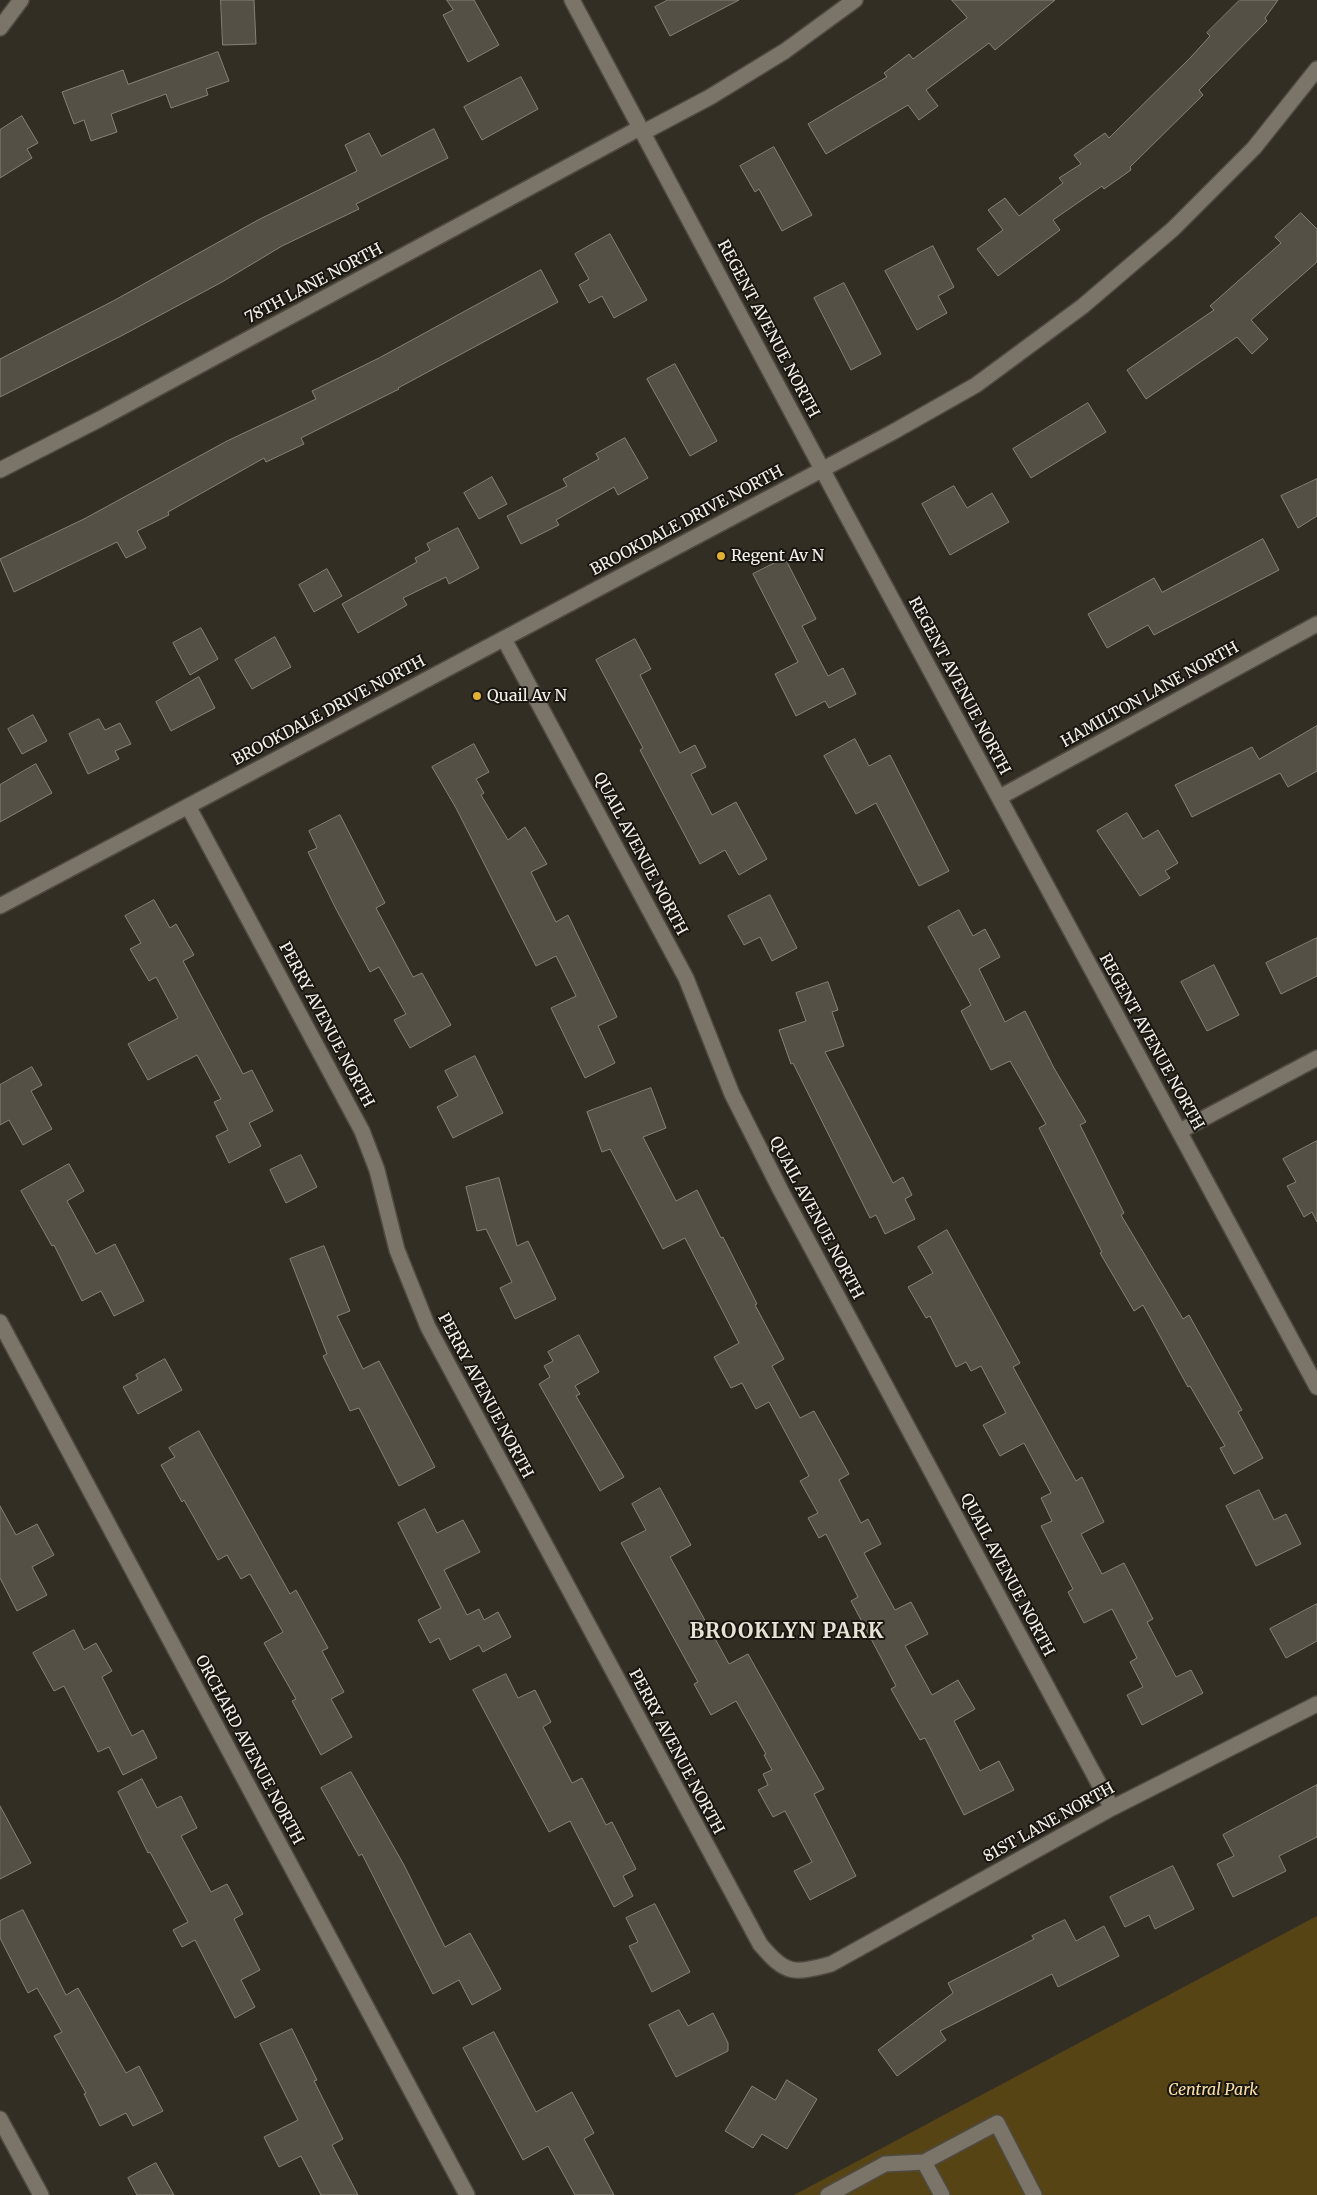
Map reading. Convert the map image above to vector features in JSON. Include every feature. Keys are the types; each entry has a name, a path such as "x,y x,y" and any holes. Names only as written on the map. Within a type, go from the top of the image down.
{"street":[{"path":"0,28 21,0"},
{"name":"REGENT AVENUE NORTH","path":"572,0 822,469 1317,1387"},
{"name":"78TH LANE NORTH","path":"0,470 100,419 636,130 644,132 710,97 785,51 855,0"},
{"name":"BROOKDALE DRIVE NORTH","path":"0,906 504,639 976,385 1084,306 1173,229 1254,148 1317,69"},
{"name":"HAMILTON LANE NORTH","path":"1000,797 1317,624"},
{"name":"QUAIL AVENUE NORTH","path":"504,639 686,978 732,1094 776,1182 1112,1808"},
{"name":"PERRY AVENUE NORTH","path":"188,806 362,1131 377,1170 397,1250 428,1327 760,1944 776,1964 799,1972"},
{"path":"1180,1131 1317,1058"},
{"name":"ORCHARD AVENUE NORTH","path":"0,1322 468,2195"},
{"name":"81ST LANE NORTH","path":"799,1972 831,1964 1112,1808 1317,1704"},
{"path":"0,2119 41,2195"},
{"path":"828,2195 885,2164 924,2162 997,2123 1034,2195"},
{"path":"924,2162 942,2195"}],"green space":[{"name":"Central Park","path":"1317,1916 1317,2195 794,2195"}],"building":[{"path":"221,0 254,0 256,44 223,45"},
{"path":"447,0 474,0 499,45 468,62 443,15 453,10"},
{"path":"668,0 739,0 670,36 655,7"},
{"path":"952,0 1055,0 995,50 989,43 926,90 938,106 919,120 908,105 826,154 808,124 887,77 884,73 909,54 913,59 967,18"},
{"path":"1240,0 1278,0 1265,18 1267,21 1199,90 1203,95 1130,167 1131,170 1104,189 1102,186 1053,220 1060,230 998,276 977,249 1003,230 988,210 1005,198 1019,216 1063,183 1059,178 1081,164 1074,155 1105,133 1109,138 1191,57 1210,36 1207,33"},
{"path":"218,52 229,81 206,89 208,95 171,108 166,94 111,114 117,132 91,141 84,120 74,124 62,92 123,70 128,84"},
{"path":"521,77 538,109 482,140 464,107"},
{"path":"22,116 38,143 27,149 32,158 0,178 0,130"},
{"path":"434,129 448,158 356,204 359,209 282,246 222,282 123,335 0,397 0,359 115,300 258,220 357,171 345,145 369,133 381,156"},
{"path":"774,147 812,215 782,231 759,189 755,192 740,166"},
{"path":"1301,213 1317,229 1317,262 1251,320 1268,339 1252,354 1237,337 1146,399 1127,370 1214,310 1210,306 1281,243 1275,237"},
{"path":"610,234 647,300 614,318 602,296 589,303 579,285 589,279 575,254"},
{"path":"933,246 954,287 938,296 947,313 917,330 885,271"},
{"path":"541,270 558,302 399,389 301,438 304,444 266,462 264,458 168,512 169,515 137,531 146,548 126,558 117,542 14,592 0,559 84,519 227,441 316,399 312,391 379,358"},
{"path":"844,283 881,354 851,370 814,298"},
{"path":"675,364 717,441 690,456 647,379"},
{"path":"1088,403 1106,432 1031,478 1013,449"},
{"path":"625,438 648,478 618,495 614,487 556,520 559,525 521,544 507,516 567,486 563,479 599,459 596,454"},
{"path":"492,477 507,504 479,519 464,493"},
{"path":"1317,479 1317,516 1298,528 1281,496"},
{"path":"954,486 967,508 992,493 1009,522 950,555 922,504"},
{"path":"458,528 479,568 449,584 446,577 403,598 407,605 358,633 342,604 417,562 415,558 430,550 427,544"},
{"path":"1263,539 1279,570 1154,635 1148,625 1107,648 1088,614 1154,578 1162,592"},
{"path":"785,558 816,619 802,626 828,676 843,668 856,694 829,708 825,701 796,716 775,674 798,662 753,574"},
{"path":"327,569 342,596 314,612 299,585"},
{"path":"201,628 218,659 190,675 173,643"},
{"path":"275,637 291,667 252,689 235,660"},
{"path":"635,639 651,669 640,675 680,753 695,745 706,767 691,774 712,815 736,802 767,859 739,875 725,850 700,864 640,750 643,748 596,660"},
{"path":"199,677 215,708 171,731 156,702"},
{"path":"33,715 47,741 22,754 8,729"},
{"path":"99,719 105,730 120,723 131,744 115,751 119,759 88,774 69,734"},
{"path":"1317,726 1317,771 1288,787 1280,773 1192,817 1175,785 1252,747 1259,759"},
{"path":"855,739 869,766 890,755 949,871 919,886 876,803 856,814 824,756"},
{"path":"474,744 489,772 476,779 484,793 481,795 508,840 525,827 547,864 531,872 556,922 568,915 617,1017 598,1026 615,1063 585,1078 551,1008 576,996 556,956 536,966 456,808 432,767"},
{"path":"36,764 52,793 0,822 0,785"},
{"path":"1127,813 1143,839 1158,830 1178,863 1165,871 1170,878 1140,896 1097,831"},
{"path":"340,815 385,903 376,908 413,977 422,973 451,1025 410,1048 394,1020 406,1014 379,967 370,972 308,852 317,848 309,831"},
{"path":"770,895 797,948 772,961 760,937 744,945 728,916"},
{"path":"154,900 170,928 176,924 194,955 183,961 243,1074 252,1070 273,1111 249,1123 261,1146 229,1163 216,1136 228,1130 214,1102 221,1099 197,1055 148,1080 128,1044 178,1018 156,977 149,981 130,949 141,943 125,916"},
{"path":"959,910 973,936 985,929 1000,957 979,969 1005,1022 1025,1011 1054,1068 1086,1122 1080,1125 1124,1213 1121,1215 1183,1319 1189,1315 1242,1410 1238,1412 1263,1458 1234,1474 1220,1448 1225,1446 1190,1386 1188,1387 1143,1305 1134,1311 1100,1253 1102,1252 1039,1128 1046,1124 1010,1061 991,1070 961,1011 971,1005 928,927"},
{"path":"1317,938 1317,976 1281,994 1266,963"},
{"path":"1214,965 1239,1015 1207,1031 1181,982"},
{"path":"828,982 838,1010 832,1012 844,1046 825,1052 893,1183 903,1177 912,1195 905,1199 915,1219 885,1234 876,1215 870,1218 793,1063 791,1064 779,1030 806,1021 796,993"},
{"path":"475,1056 503,1113 453,1138 437,1107 458,1096 445,1071"},
{"path":"32,1067 42,1085 31,1091 52,1129 23,1145 9,1120 0,1125 0,1085"},
{"path":"651,1088 666,1128 643,1137 676,1201 697,1190 721,1238 723,1237 757,1304 755,1305 784,1359 772,1366 800,1418 814,1411 849,1474 839,1480 861,1523 868,1519 881,1544 864,1553 895,1610 911,1602 928,1634 905,1646 932,1695 958,1680 975,1709 954,1721 980,1771 999,1761 1014,1790 964,1815 925,1738 920,1740 891,1689 896,1686 851,1601 858,1597 826,1534 819,1538 808,1518 818,1513 800,1481 809,1476 769,1402 756,1409 742,1383 731,1388 714,1357 739,1343 685,1238 663,1249 610,1149 602,1152 587,1112"},
{"path":"1317,1141 1317,1222 1312,1212 1304,1217 1287,1186 1296,1182 1283,1159"},
{"path":"301,1155 317,1187 286,1203 270,1170"},
{"path":"69,1164 84,1191 67,1201 96,1254 115,1244 144,1301 114,1316 101,1291 82,1301 54,1245 52,1246 21,1191"},
{"path":"499,1178 517,1246 528,1241 556,1299 515,1319 500,1288 512,1282 486,1229 477,1231 466,1187"},
{"path":"947,1230 1020,1363 1013,1367 1076,1481 1082,1477 1104,1522 1081,1534 1102,1574 1124,1563 1153,1619 1147,1622 1176,1677 1191,1670 1203,1693 1142,1725 1127,1695 1143,1687 1130,1662 1137,1658 1112,1609 1084,1623 1068,1592 1073,1589 1041,1526 1052,1521 1041,1498 1051,1493 1024,1443 1000,1456 983,1425 1006,1413 981,1366 971,1371 966,1362 956,1367 930,1316 926,1318 908,1287 933,1273 918,1247"},
{"path":"324,1246 350,1311 337,1316 363,1369 379,1361 435,1467 399,1486 359,1408 350,1411 323,1356 327,1354 290,1259"},
{"path":"579,1335 599,1372 575,1386 580,1394 576,1396 624,1477 600,1491 539,1384 550,1377 544,1366 553,1361 548,1352"},
{"path":"165,1359 182,1390 138,1414 123,1387 138,1379 136,1375"},
{"path":"199,1431 290,1594 296,1590 328,1648 322,1651 344,1692 331,1699 352,1737 321,1755 292,1701 296,1699 264,1643 283,1632 250,1574 241,1579 227,1555 218,1560 184,1500 182,1502 161,1465 175,1457 169,1448"},
{"path":"660,1488 691,1545 670,1557 729,1664 748,1654 824,1789 814,1794 856,1876 810,1900 794,1871 812,1862 785,1811 773,1817 758,1790 768,1785 763,1774 772,1770 764,1755 766,1754 736,1701 711,1715 694,1684 698,1682 621,1543 646,1530 632,1504"},
{"path":"1259,1490 1274,1520 1286,1514 1301,1544 1256,1566 1226,1506"},
{"path":"0,1506 16,1535 37,1524 54,1555 32,1567 47,1595 17,1611 0,1578"},
{"path":"425,1509 437,1533 463,1520 480,1552 444,1570 467,1615 479,1609 484,1620 498,1612 511,1637 483,1652 479,1645 450,1660 439,1638 430,1643 418,1620 441,1608 398,1523"},
{"path":"1317,1604 1317,1641 1286,1658 1270,1629"},
{"path":"74,1630 84,1650 96,1643 112,1671 102,1677 132,1736 143,1730 157,1758 123,1775 109,1747 98,1752 64,1686 54,1691 33,1653"},
{"path":"506,1674 518,1698 535,1690 551,1722 543,1727 572,1783 582,1778 606,1825 612,1822 636,1869 623,1876 633,1896 614,1907 570,1821 549,1832 473,1690"},
{"path":"351,1772 404,1865 445,1947 470,1933 501,1989 472,2005 459,1980 433,1994 362,1854 359,1856 321,1788"},
{"path":"142,1779 157,1808 181,1796 197,1828 181,1836 211,1892 227,1884 243,1914 234,1919 260,1970 241,1980 255,2007 235,2018 195,1940 182,1947 173,1930 188,1922 150,1852 148,1853 118,1792"},
{"path":"1317,1785 1317,1837 1279,1856 1286,1871 1233,1897 1217,1864 1234,1856 1223,1835"},
{"path":"0,1806 31,1863 0,1879"},
{"path":"1173,1866 1194,1909 1155,1929 1149,1915 1125,1927 1110,1897"},
{"path":"655,1904 690,1972 652,1992 629,1946 638,1942 626,1918"},
{"path":"23,1910 66,1995 78,1988 126,2073 139,2066 163,2111 133,2126 126,2113 100,2126 84,2094 86,2093 54,2036 62,2032 37,1988 28,1993 0,1938 0,1921"},
{"path":"1065,1920 1076,1941 1104,1926 1119,1956 1058,1987 1052,1974 940,2031 946,2040 897,2076 878,2050 953,1993 948,1983 1034,1939 1032,1936"},
{"path":"679,2010 688,2026 713,2013 728,2043 728,2051 676,2077 649,2025"},
{"path":"292,2029 317,2080 314,2081 343,2139 332,2145 358,2195 321,2195 301,2156 279,2167 264,2137 298,2120 260,2044"},
{"path":"494,2032 536,2112 572,2092 594,2133 584,2139 614,2195 575,2195 548,2146 523,2160 463,2048"},
{"path":"787,2080 817,2099 787,2149 762,2134 753,2148 725,2131 752,2086 775,2100"},
{"path":"156,2163 174,2195 137,2195 128,2178"}],"place":[{"name":"Regent Av N","path":"721,556"},
{"name":"Quail Av N","path":"477,696"}],"district":[{"name":"BROOKLYN PARK","path":"787,1632"}]}
